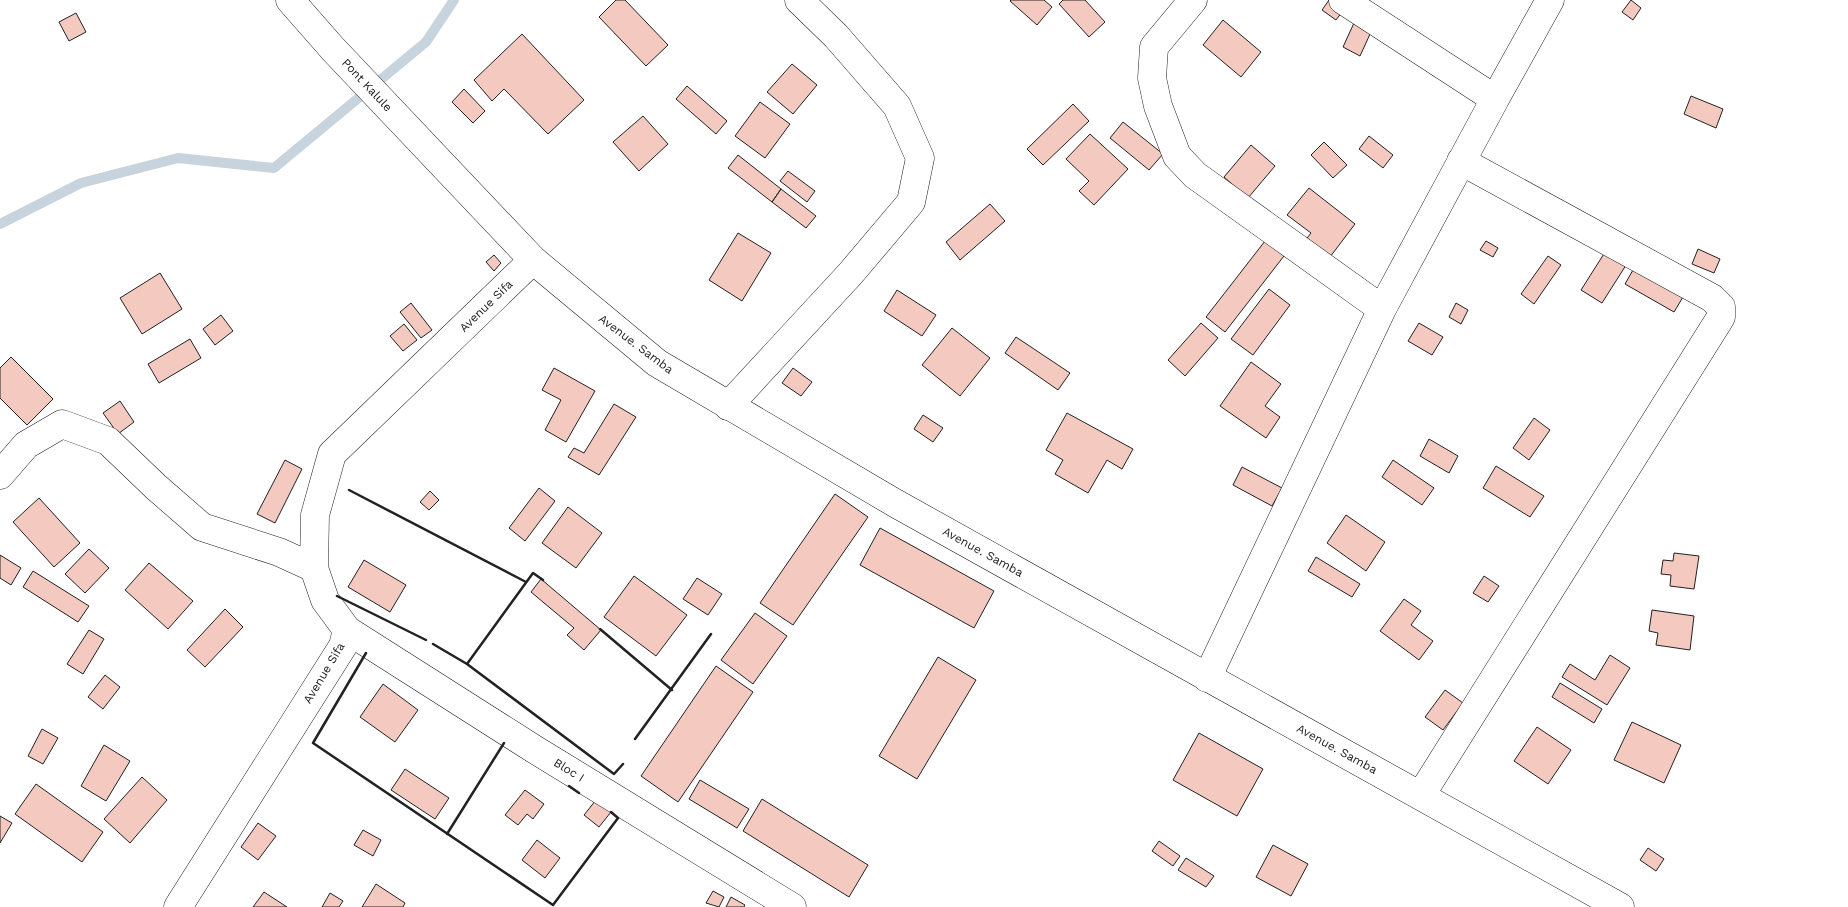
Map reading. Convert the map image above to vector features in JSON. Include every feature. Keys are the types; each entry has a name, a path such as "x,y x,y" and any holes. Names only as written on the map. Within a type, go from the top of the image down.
{"street":[{"name":"Pont Kalule","path":"290,0 402,122"},
{"path":"728,406 851,273 911,202 920,158 897,106 836,36 799,0"},
{"path":"1193,0 1154,47 1152,78 1158,106 1177,156 1195,175 1382,309"},
{"path":"1343,0 1495,99"},
{"path":"1207,678 1382,309 1550,0"},
{"name":"Avenue. Samba","path":"402,122 534,260 657,363 895,503 1620,907"},
{"path":"1420,795 1721,317 1721,307 1712,298 1461,161"},
{"name":"Avenue Sifa","path":"178,907 343,646 347,630 325,600 314,568 315,515 332,454 534,260"},
{"path":"0,475 26,445 62,424 108,441 156,487 202,527 278,552 314,568"},
{"name":"Bloc I","path":"347,630 534,749 792,907"}],"building":[{"path":"616,0 625,0 668,45 646,66 599,17"},
{"path":"1011,0 1044,0 1052,7 1037,25"},
{"path":"1063,0 1085,0 1105,22 1089,37 1059,4"},
{"path":"1329,0 1345,8 1336,20 1322,10"},
{"path":"1631,0 1641,8 1633,20 1622,12"},
{"path":"1359,12 1376,21 1360,56 1343,47"},
{"path":"76,13 86,32 69,41 59,22"},
{"path":"1223,20 1261,52 1241,77 1203,45"},
{"path":"522,34 584,100 548,134 504,89 492,101 474,80"},
{"path":"792,64 817,85 793,114 767,92"},
{"path":"687,86 727,121 716,134 676,99"},
{"path":"464,89 485,111 473,123 452,102"},
{"path":"1691,96 1723,109 1716,128 1684,114"},
{"path":"760,102 790,124 765,158 735,136"},
{"path":"1073,104 1089,121 1043,165 1027,149"},
{"path":"643,116 668,144 639,171 613,142"},
{"path":"1123,122 1163,154 1149,170 1110,138"},
{"path":"1090,134 1128,169 1094,205 1079,191 1089,181 1066,159"},
{"path":"1369,136 1393,155 1383,168 1359,149"},
{"path":"1324,142 1347,165 1333,178 1311,155"},
{"path":"1251,145 1275,166 1248,198 1224,177"},
{"path":"738,155 781,189 772,202 728,168"},
{"path":"788,171 815,191 807,202 780,181"},
{"path":"1309,188 1355,224 1330,257 1307,238 1311,233 1287,215"},
{"path":"781,189 816,216 806,228 772,202"},
{"path":"990,204 1005,221 960,260 946,242"},
{"path":"1272,232 1291,247 1225,332 1206,317"},
{"path":"738,233 771,253 742,301 709,280"},
{"path":"1486,241 1498,248 1493,257 1480,250"},
{"path":"1607,249 1628,262 1602,303 1581,290"},
{"path":"1698,249 1720,259 1714,273 1692,264"},
{"path":"494,255 501,263 494,271 486,262"},
{"path":"1548,256 1561,265 1534,304 1521,294"},
{"path":"1637,263 1686,292 1674,312 1625,284"},
{"path":"160,273 182,309 142,334 120,298"},
{"path":"1269,289 1290,305 1253,355 1231,339"},
{"path":"897,290 936,315 922,336 884,311"},
{"path":"411,303 432,330 421,338 400,312"},
{"path":"1456,303 1468,310 1461,324 1449,317"},
{"path":"221,315 233,331 215,345 203,329"},
{"path":"1201,323 1218,338 1185,376 1168,360"},
{"path":"1419,323 1443,337 1432,355 1408,341"},
{"path":"404,324 417,340 403,351 390,336"},
{"path":"952,328 990,358 960,396 922,365"},
{"path":"1016,337 1070,373 1058,390 1005,353"},
{"path":"190,339 201,358 159,383 148,364"},
{"path":"11,357 53,399 27,425 0,398 0,368"},
{"path":"1251,362 1281,384 1265,406 1280,417 1266,438 1220,406"},
{"path":"554,368 595,391 566,442 545,430 561,400 542,390"},
{"path":"793,368 812,382 801,396 782,383"},
{"path":"120,401 134,422 118,434 103,413"},
{"path":"614,404 636,417 599,475 568,457 574,448 584,453"},
{"path":"1067,413 1133,449 1122,469 1107,460 1088,493 1055,474 1063,460 1046,450"},
{"path":"923,415 943,428 933,442 914,429"},
{"path":"1534,418 1550,430 1529,460 1513,448"},
{"path":"1429,439 1458,456 1449,473 1420,456"},
{"path":"285,460 302,469 275,523 257,514"},
{"path":"1393,460 1434,488 1422,505 1382,477"},
{"path":"1496,466 1544,496 1530,517 1483,488"},
{"path":"1242,467 1282,488 1272,506 1233,485"},
{"path":"539,488 555,501 525,541 509,528"},
{"path":"430,491 439,500 429,510 420,502"},
{"path":"835,494 868,517 793,625 760,603"},
{"path":"39,498 80,543 54,567 13,522"},
{"path":"568,507 602,533 576,568 542,543"},
{"path":"1346,515 1385,542 1366,571 1327,543"},
{"path":"880,528 994,591 974,628 860,565"},
{"path":"89,549 109,568 85,593 65,574"},
{"path":"1674,553 1699,556 1694,589 1670,586 1671,575 1661,574 1663,560 1673,561"},
{"path":"0,555 21,568 11,585 0,578"},
{"path":"1316,557 1360,584 1352,597 1308,571"},
{"path":"364,560 406,585 390,612 348,587"},
{"path":"149,563 193,601 168,629 125,590"},
{"path":"33,571 89,606 78,622 23,587"},
{"path":"634,576 687,615 656,656 604,617"},
{"path":"1484,576 1499,586 1488,602 1473,593"},
{"path":"697,578 722,594 708,615 683,599"},
{"path":"541,579 601,630 584,650 567,635 574,628 531,592"},
{"path":"1404,599 1421,611 1411,625 1433,641 1419,660 1380,631"},
{"path":"225,609 243,627 205,667 187,650"},
{"path":"1652,610 1694,616 1690,650 1656,645 1658,633 1649,631"},
{"path":"755,613 787,636 753,684 721,660"},
{"path":"89,630 104,639 83,674 67,664"},
{"path":"1610,655 1630,668 1607,705 1562,677 1570,664 1595,680"},
{"path":"938,657 976,680 917,779 879,756"},
{"path":"716,666 753,692 678,802 641,776"},
{"path":"105,675 120,687 103,709 88,697"},
{"path":"1560,683 1602,709 1594,723 1552,697"},
{"path":"383,684 418,710 395,742 360,717"},
{"path":"1445,690 1463,703 1443,730 1425,717"},
{"path":"1632,722 1681,745 1664,783 1614,760"},
{"path":"1537,727 1571,750 1548,784 1514,761"},
{"path":"42,729 58,738 43,764 28,756"},
{"path":"1199,733 1263,769 1237,816 1173,780"},
{"path":"104,745 130,761 106,801 81,786"},
{"path":"405,769 449,798 435,819 391,790"},
{"path":"142,777 167,800 130,843 104,819"},
{"path":"700,780 749,809 737,828 689,799"},
{"path":"36,784 103,832 82,862 15,814"},
{"path":"525,790 544,804 533,819 527,814 518,825 505,815"},
{"path":"762,799 868,865 849,897 743,831"},
{"path":"596,800 611,812 599,827 584,815"},
{"path":"0,816 12,823 0,843"},
{"path":"258,823 276,836 258,860 241,847"},
{"path":"363,830 381,840 373,856 354,845"},
{"path":"537,840 560,858 545,878 522,860"},
{"path":"1159,841 1180,856 1173,866 1152,851"},
{"path":"1273,845 1308,864 1291,896 1256,877"},
{"path":"1648,848 1664,859 1656,871 1640,860"},
{"path":"1186,858 1214,876 1206,887 1178,870"},
{"path":"376,884 405,903 403,907 362,907"},
{"path":"713,891 724,897 719,907 706,903"},
{"path":"264,892 287,907 253,907"},
{"path":"330,893 343,901 339,907 322,907"},
{"path":"731,897 745,905 744,907 726,907"}],"waterway":[{"path":"0,224 81,183 178,158 274,168 426,42 454,0"}],"wall":[{"path":"349,490 526,582"},
{"path":"467,664 533,573 543,580"},
{"path":"337,596 426,640"},
{"path":"600,629 672,690"},
{"path":"635,739 711,634"},
{"path":"433,644 467,664 614,774 623,764"},
{"path":"366,653 313,743 553,905 618,818 611,812"},
{"path":"447,834 504,743"},
{"path":"569,786 579,793"}]}
